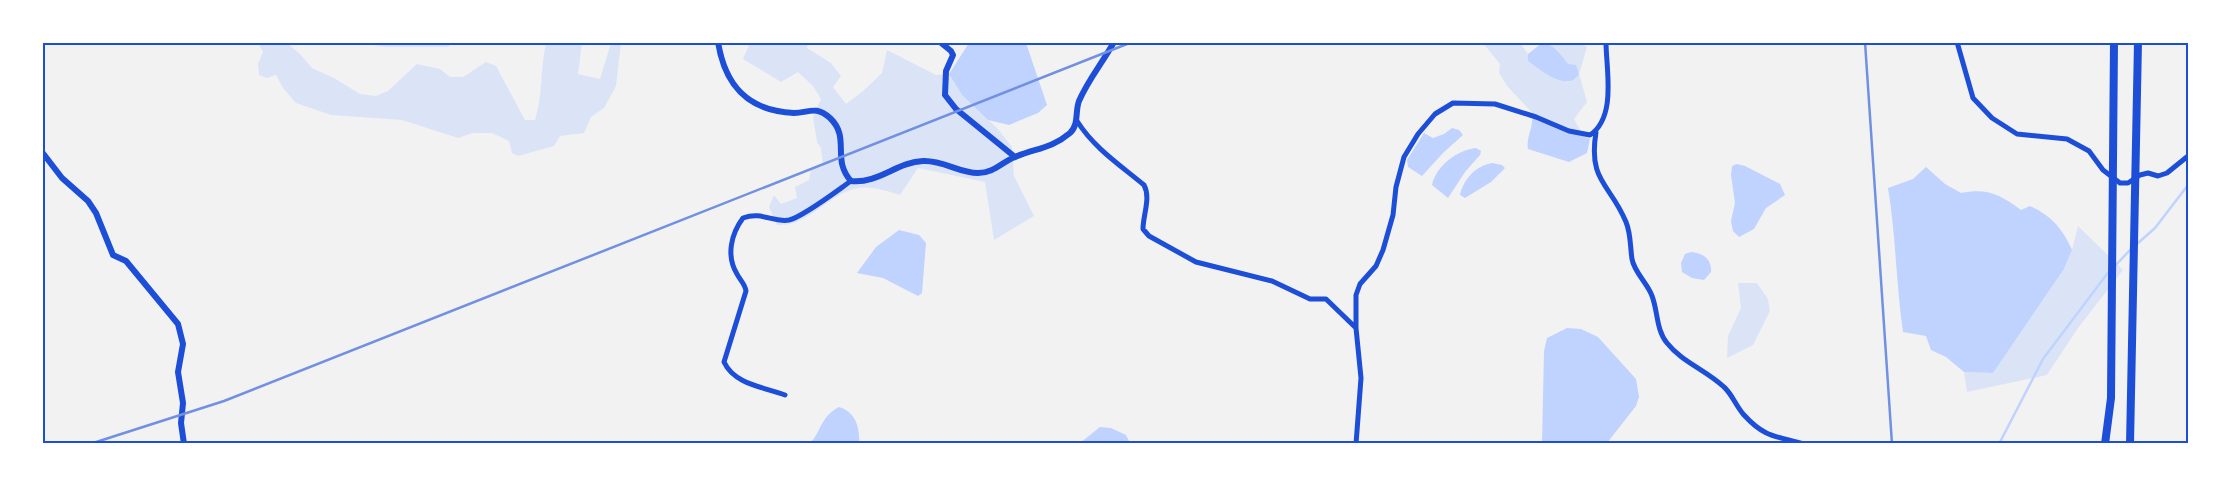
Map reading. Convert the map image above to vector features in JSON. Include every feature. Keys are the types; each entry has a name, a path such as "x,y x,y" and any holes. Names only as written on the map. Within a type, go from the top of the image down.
{"highway":[{"path":"2105,443 2111,398 2114,42"},
{"path":"2130,444 2138,42"}],"street":[{"path":"718,42 731,84 742,96 781,112 819,111 830,118 836,126 841,141 841,167 851,181"},
{"path":"940,42 953,55 946,71 945,95 956,109 1015,157"},
{"path":"1114,42 1083,92 1076,108 1077,121 1084,133 1099,148 1144,186 1147,198 1143,229 1149,236 1196,262 1272,281 1310,299 1326,299 1356,328"},
{"path":"1606,42 1609,93 1596,132 1595,169 1603,186 1619,206 1627,225 1632,262 1652,296 1661,332 1666,342 1682,358 1725,388 1743,414 1759,428 1779,440 1802,443"},
{"path":"1957,42 1973,98 1992,118 2017,134 2067,139 2089,152 2103,170 2120,183 2128,183 2140,175 2148,173 2158,176 2166,173 2188,156"},
{"path":"1356,444 1361,378 1356,328 1356,294 1360,284 1376,266 1383,250 1393,215 1396,187 1404,157 1418,134 1435,114 1453,103 1487,103 1524,113 1583,134 1590,135 1596,132"},
{"path":"785,395 737,378 728,371 724,362 745,302 745,285 732,266 730,256 733,238 743,218 752,215 790,220 815,206 851,181 871,180 907,163 921,161 944,163 976,173 997,169 1015,157 1048,147 1072,131 1077,121"},
{"path":"42,152 62,178 92,207 113,255 126,261 178,324 183,344 178,372 183,403 180,423 184,444"}],"shaded area":[{"path":"258,43 287,43 312,68 334,78 360,94 376,96 388,91 417,64 440,69 450,77 463,77 486,62 496,66 525,120 535,120 538,111 546,43 582,43 578,74 600,79 611,43 621,43 616,86 604,108 591,117 584,133 560,136 554,146 518,156 512,153 509,141 492,133 473,133 458,138 402,120 331,115 296,103 283,88 276,75 267,78 259,75 258,64 263,52"},
{"path":"360,43 453,43 448,47 385,47"},
{"path":"750,43 808,43 807,48 831,63 841,76 833,87 846,104 882,73 887,50 936,75 949,74 962,95 998,129 1012,147 1014,176 1034,216 994,240 985,182 918,168 900,195 874,188 858,188 847,191 799,221 777,225 769,207 774,195 781,204 797,198 795,187 809,180 811,169 823,166 821,148 817,142 813,117 821,99 813,86 798,72 781,82 743,59"},
{"path":"1483,43 1520,43 1528,54 1528,61 1559,80 1569,82 1564,58 1546,43 1581,43 1587,47 1579,74 1587,102 1574,119 1583,135 1536,117 1508,87 1499,73 1500,64"},
{"path":"2078,226 2123,270 2078,328 2047,375 1967,392 1964,372 1993,373 2064,269 2072,250"},
{"path":"1738,283 1757,283 1768,299 1770,311 1753,345 1727,358 1728,336 1741,308"}],"water":[{"path":"969,43 1026,43 1047,105 1038,113 1009,125 988,120 962,95 949,74"},
{"path":"1542,43 1550,45 1568,64 1576,65 1579,74 1574,79 1561,81 1528,61 1528,54"},
{"path":"1536,117 1590,139 1587,153 1569,162 1528,149 1532,120"},
{"path":"1452,128 1459,130 1463,135 1422,176 1408,167 1407,160 1424,133 1433,138 1444,134"},
{"path":"1476,148 1481,151 1480,155 1465,172 1448,198 1432,185 1438,171 1448,160 1469,149"},
{"path":"1492,163 1502,165 1505,168 1491,182 1465,198 1460,195 1464,183 1476,170"},
{"path":"1737,164 1745,166 1780,184 1785,195 1766,208 1754,229 1739,237 1733,231 1731,221 1735,203 1731,175 1732,166"},
{"path":"1926,167 1945,184 1961,193 1986,192 1999,196 2021,210 2030,206 2056,223 2072,250 2064,269 1993,373 1964,372 1946,357 1931,350 1926,336 1903,332 1888,188 1913,179"},
{"path":"899,230 919,235 926,243 922,293 918,296 883,278 857,273 876,247"},
{"path":"1691,252 1703,255 1710,264 1711,272 1704,280 1692,278 1682,272 1681,263 1685,254"},
{"path":"1567,328 1581,329 1598,337 1636,379 1639,397 1636,406 1607,443 1542,443 1544,351 1547,338"},
{"path":"839,407 845,409 856,421 859,443 809,443 816,436 827,416"},
{"path":"1100,427 1111,428 1126,435 1130,443 1080,443"}],"waterway":[{"path":"2137,244 2155,228 2188,185"},
{"path":"2114,267 2131,249"},
{"path":"1999,444 2043,359 2110,270"}],"railway":[{"path":"90,444 224,401 1132,42"},
{"path":"1865,42 1892,444"}]}
